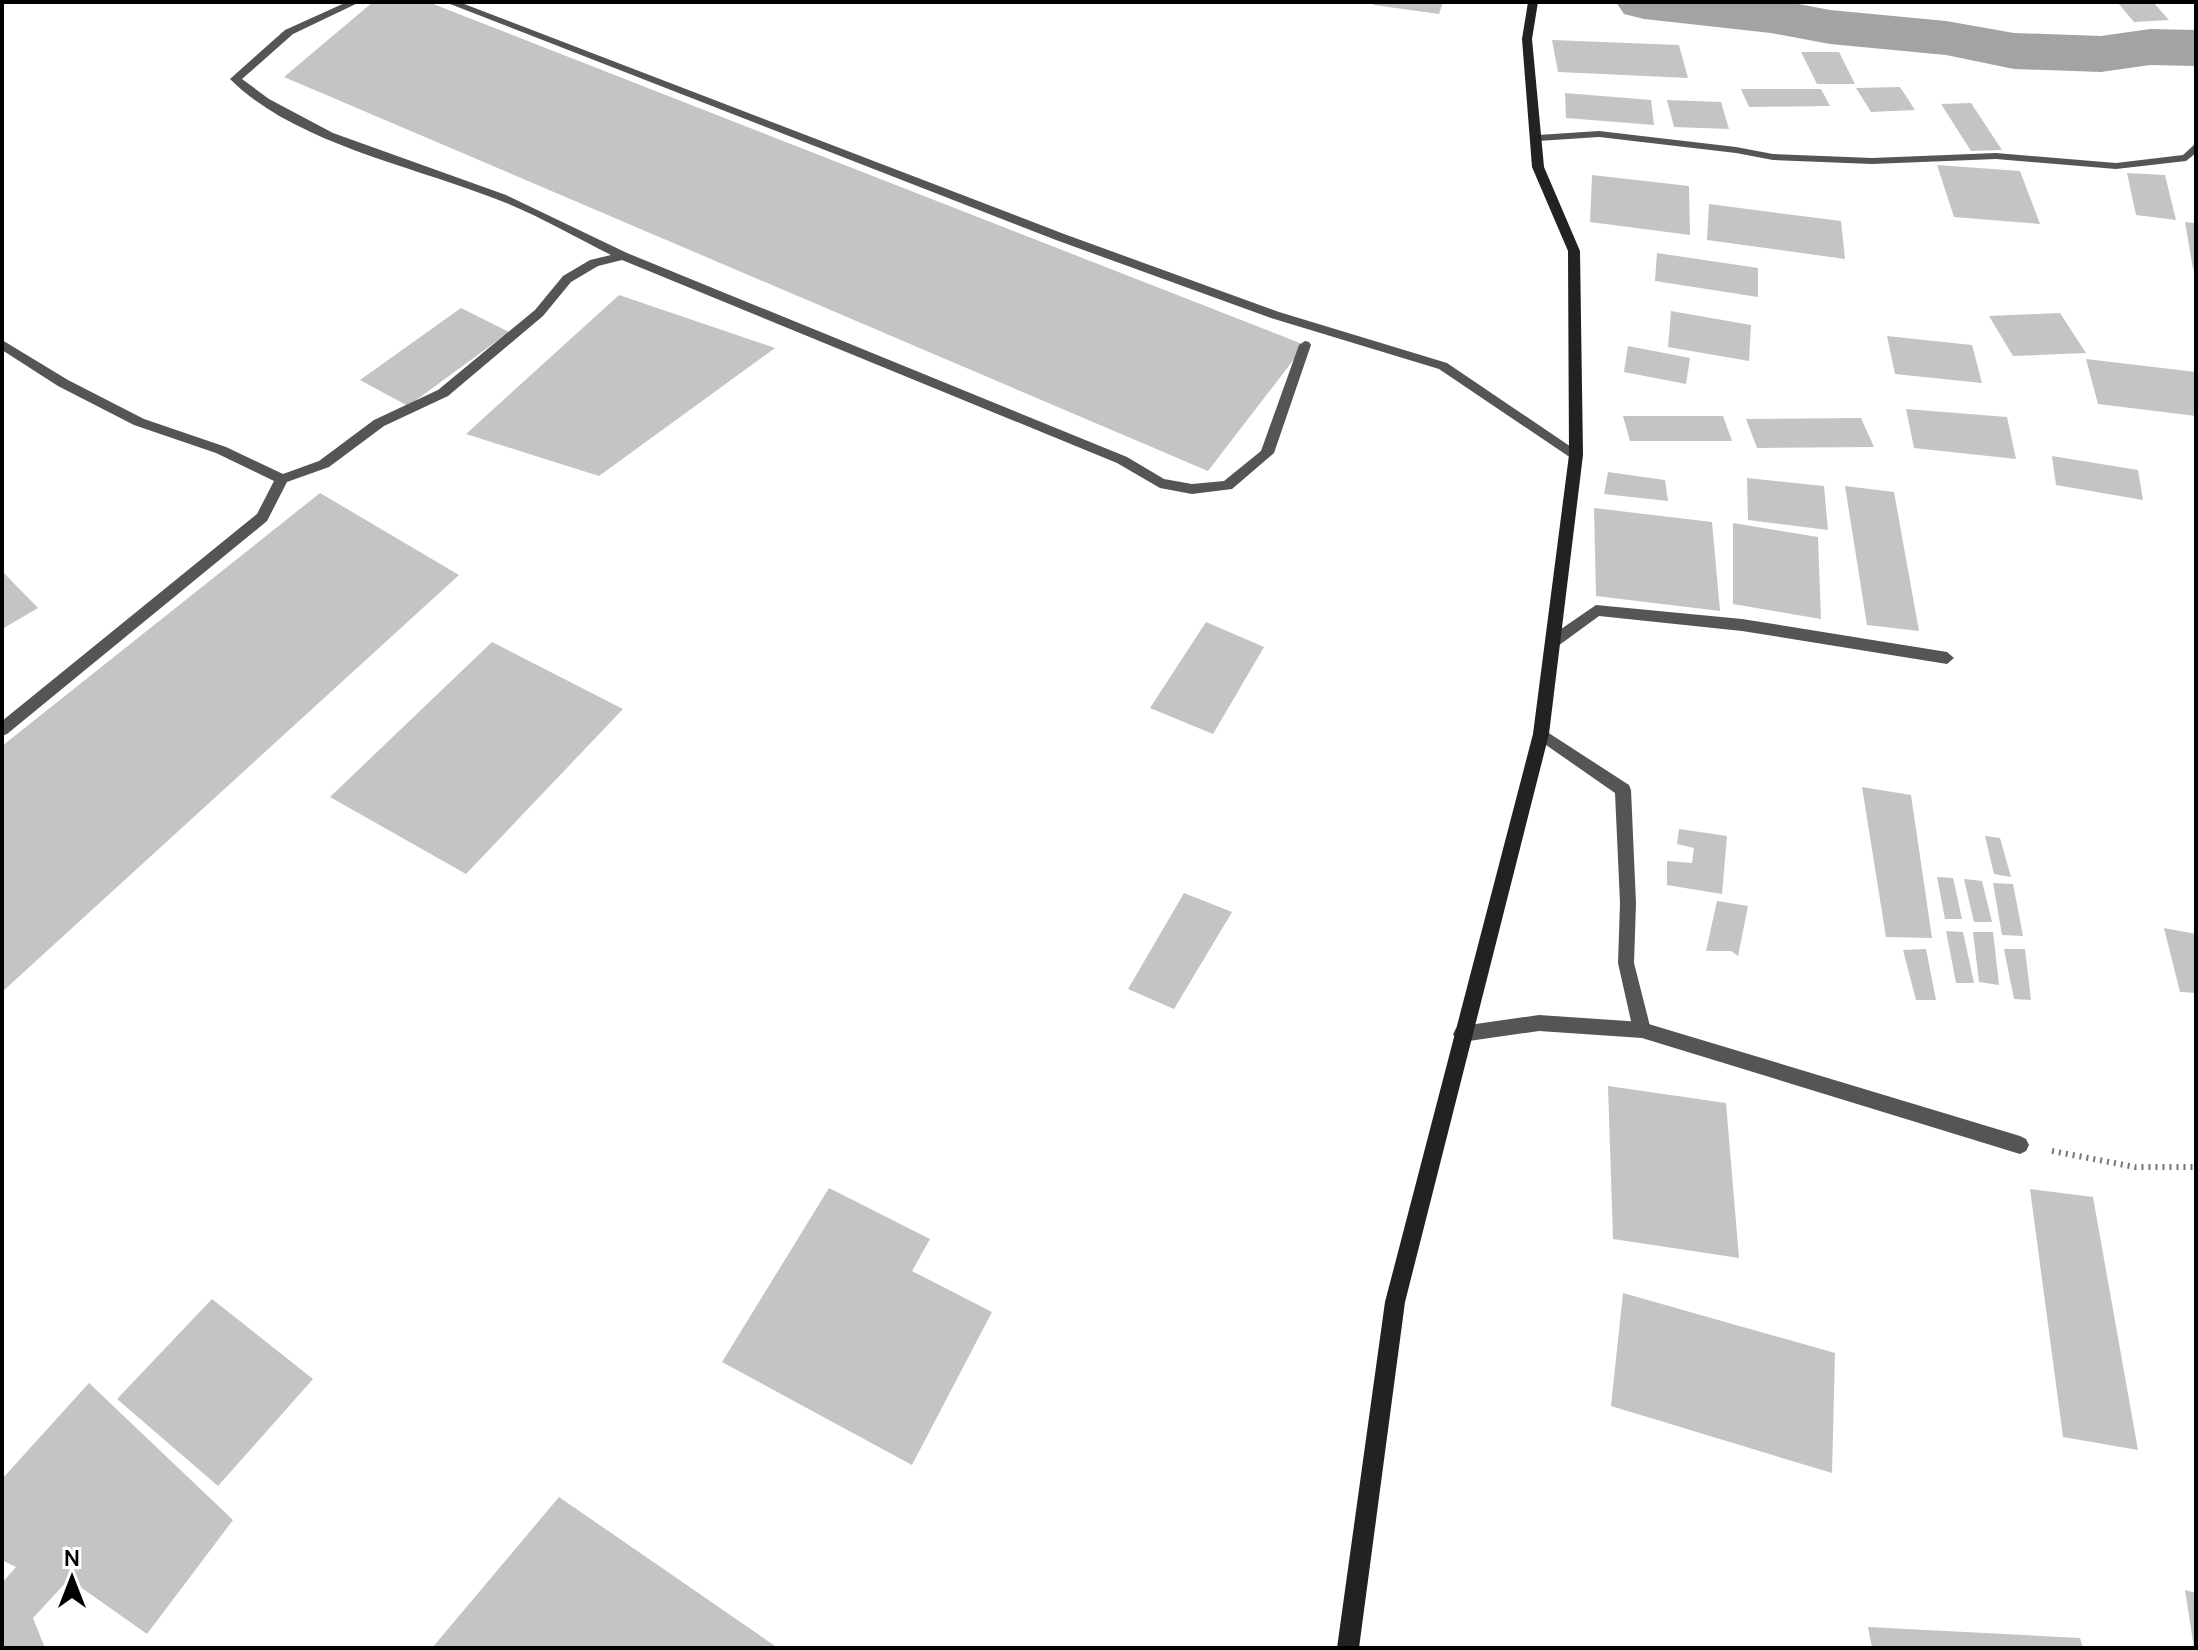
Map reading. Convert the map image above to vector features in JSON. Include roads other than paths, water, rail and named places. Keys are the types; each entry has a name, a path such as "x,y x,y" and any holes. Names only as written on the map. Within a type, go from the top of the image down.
{"main road":[{"path":"1348,1648 1395,1302 1541,734 1576,455 1574,251 1538,167 1538,138 1527,39 1533,2"}],"street":[{"path":"355,2 289,32 235,79 266,105 348,144 502,198 623,256 1122,460 1160,483 1192,489 1227,486 1267,453 1305,345"},
{"path":"450,2 1060,237 1275,315 1443,366 1576,455"},
{"path":"1538,138 1599,134 1773,157 1872,161 1996,156 2116,166 2186,158 2196,146"},
{"path":"2,730 262,517 282,479 324,464 379,423 443,393 539,313 567,279 594,263 623,256"},
{"path":"2,344 63,383 139,422 221,450 282,479"},
{"path":"1553,642 1596,610 1742,625 1947,658"},
{"path":"1541,734 1623,790 1628,903 1626,963 1642,1030"},
{"path":"1462,1034 1539,1023 1642,1030 2020,1145"}],"waterway":[{"path":"1644,2 1771,16 1830,27 1946,38 2014,51 2101,54 2150,47 2196,48"}]}
